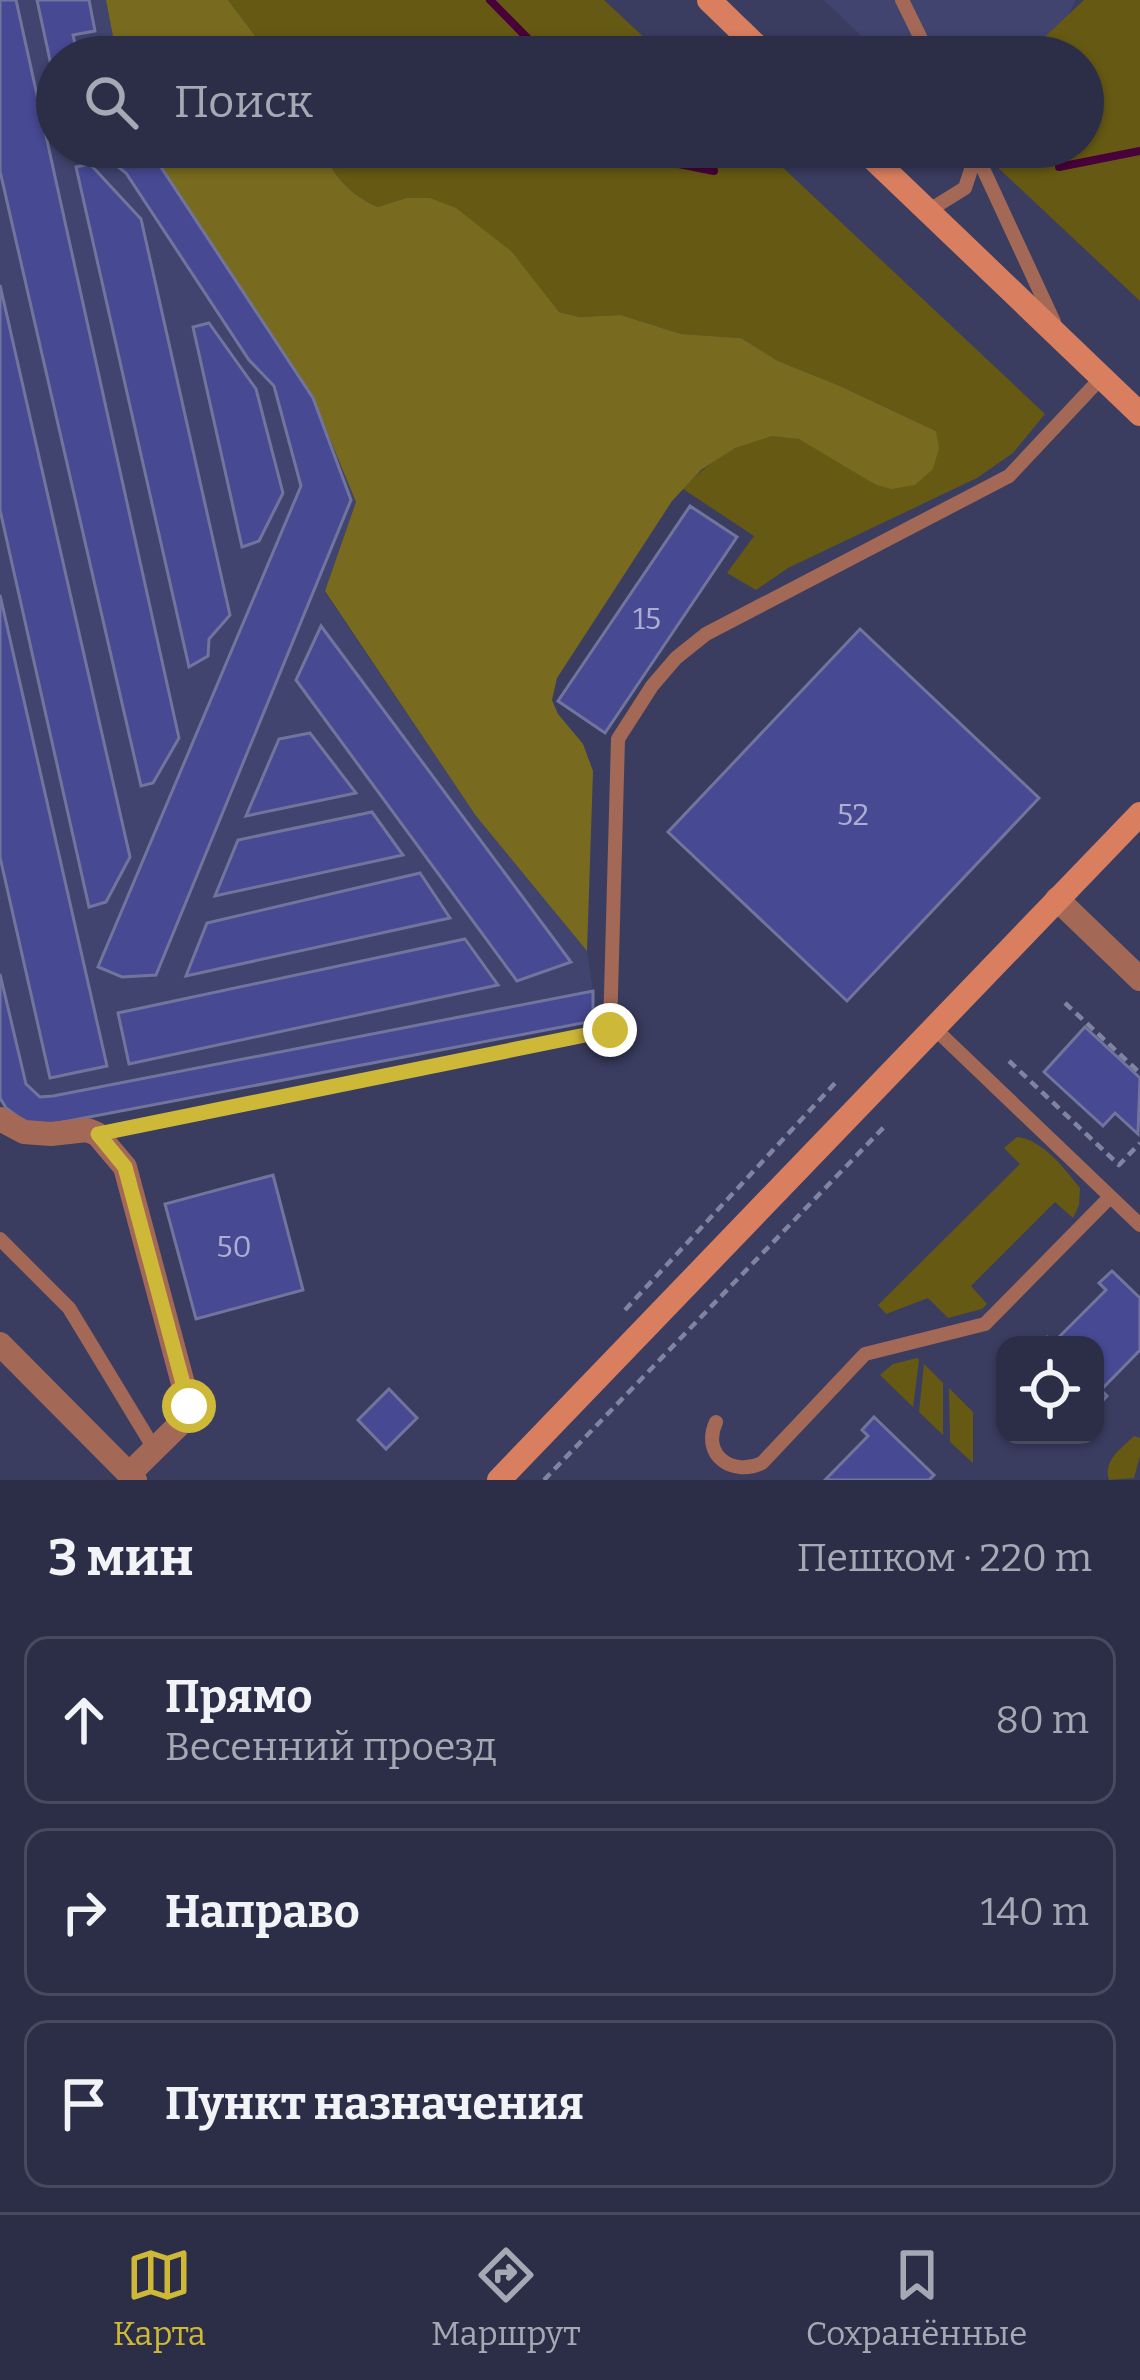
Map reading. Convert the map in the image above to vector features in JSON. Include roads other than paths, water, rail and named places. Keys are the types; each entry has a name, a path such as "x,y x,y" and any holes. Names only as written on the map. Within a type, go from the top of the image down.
{"street":[{"path":"709,0 746,36"},
{"path":"884,168 1140,414"},
{"path":"499,1480 1140,814"},
{"path":"1057,899 1140,979"},
{"path":"0,1119 24,1132 88,1130 98,1134 125,1167 189,1406 182,1421 132,1477 0,1344"}],"lane":[{"path":"902,0 920,36"},
{"path":"928,211 965,188 970,168"},
{"path":"982,168 1063,341"},
{"path":"610,1030 618,739 652,686 706,634 1009,476 1101,377"},
{"path":"933,1027 1140,1225"},
{"path":"716,1422 710,1435 723,1460 734,1468 748,1469 762,1462 865,1354 985,1324 1110,1196"},
{"path":"0,1239 69,1307 155,1450"}],"waterway":[{"path":"490,0 525,36"},
{"path":"1104,158 1140,151"},
{"path":"699,168 714,171"}]}
